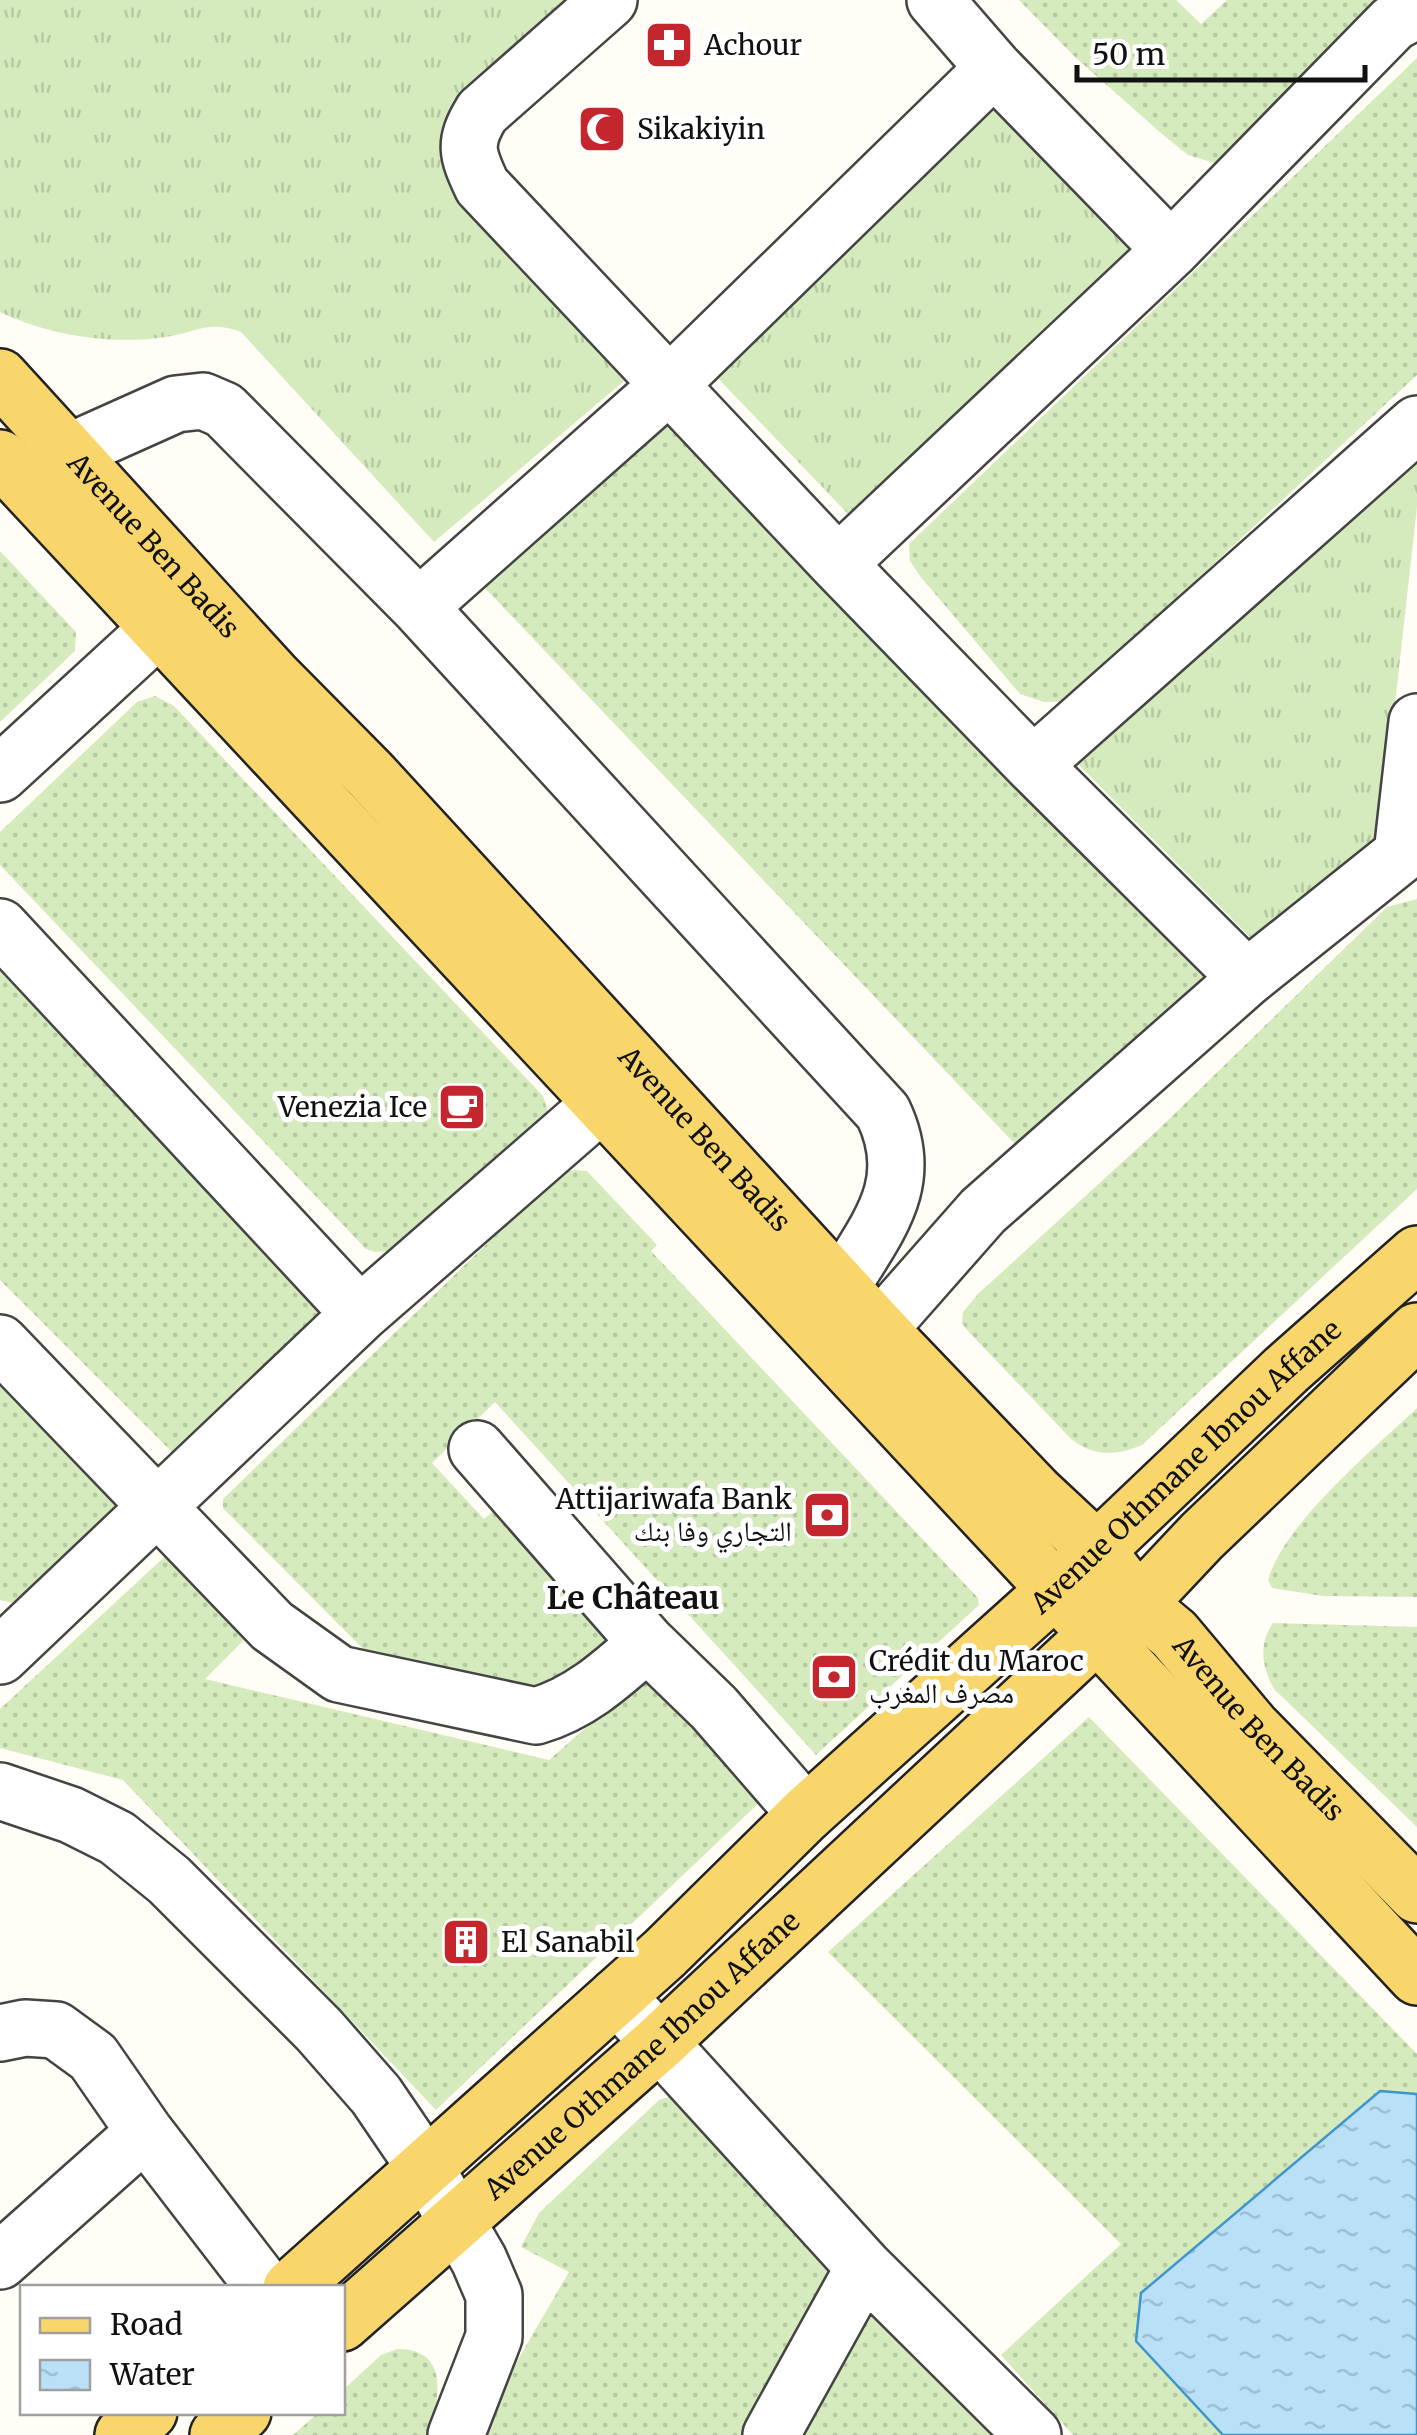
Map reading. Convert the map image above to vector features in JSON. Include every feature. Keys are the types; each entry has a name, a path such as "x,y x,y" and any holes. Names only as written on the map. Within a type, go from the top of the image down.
{"main road":[{"name":"Avenue Ben Badis","path":"0,376 879,1329 1036,1493 1096,1548 1118,1619 1417,1977"},
{"name":"Avenue Ben Badis","path":"0,458 1056,1590 1118,1619 1174,1634 1252,1727 1417,1894"},
{"name":"Avenue Othmane Ibnou Affane","path":"294,2285 665,1953 806,1814 1056,1590 1286,1370 1417,1254"},
{"name":"Avenue Othmane Ibnou Affane","path":"345,2320 658,2044 1118,1619 1417,1331"},
{"path":"123,2435 145,2415"},
{"path":"218,2435 240,2415"}],"street":[{"path":"609,0 482,112 469,134 470,158 482,186 1032,765 1247,978"},
{"path":"935,0 994,68 1171,250"},
{"path":"838,564 1171,250 1393,23 1417,10"},
{"path":"419,606 668,386 994,68"},
{"path":"71,451 176,404 203,400 224,410 419,606 883,1112 894,1134 898,1164 889,1207 842,1286"},
{"path":"1032,765 1417,424"},
{"path":"0,774 159,628"},
{"path":"879,1329 982,1211 1247,978 1410,858 1417,722"},
{"path":"0,927 360,1314"},
{"path":"2,1651 360,1314 602,1103"},
{"path":"0,1343 272,1626 339,1674 536,1716 564,1708 648,1642"},
{"path":"477,1449 806,1814"},
{"path":"0,1791 71,1815 117,1838 169,1880 319,2030 376,2095 426,2167 479,2260 494,2295 494,2337 456,2435"},
{"path":"617,1996 864,2267 1034,2435"},
{"path":"0,2033 25,2028 56,2030 92,2057 264,2285"},
{"path":"0,2261 145,2132"},
{"path":"771,2435 864,2267"}],"green space":[{"path":"0,0 571,0 453,100 443,127 444,157 630,376 434,542 241,332 212,327 166,337 102,339 60,333 0,312"},
{"path":"1019,0 1176,0 1201,24 1227,0 1389,0 1218,164 1188,155 1162,134 1075,57"},
{"path":"1417,58 1417,375 1120,651 1059,702 1044,702 1020,694 920,576 910,561 909,544"},
{"path":"994,94 1141,239 850,516 710,370"},
{"path":"670,415 1216,973 1015,1144 482,585"},
{"path":"1417,455 1417,507 1380,838 1255,942 1070,756"},
{"path":"0,551 76,632 75,651 0,722"},
{"path":"155,696 174,706 543,1096 549,1115 399,1250 366,1249 0,865 0,832 137,702"},
{"path":"1417,899 1417,1189 1142,1445 1105,1453 1080,1445 967,1330 962,1323 963,1312 1387,907"},
{"path":"0,957 332,1314 176,1456 0,1280"},
{"path":"587,1171 657,1245 651,1251 978,1598 979,1605 816,1755 495,1402 432,1463 484,1519 500,1505 618,1639 548,1696 378,1664 223,1508 223,1499 559,1174"},
{"path":"0,1358 129,1501 20,1605 0,1600"},
{"path":"1417,1408 1417,1597 1323,1596 1272,1588 1268,1580 1277,1558 1311,1511"},
{"path":"173,1549 255,1629 205,1679 549,1760 648,1673 766,1796 436,2110 123,1780 0,1748 0,1709"},
{"path":"1273,1623 1417,1627 1417,1827 1274,1689 1263,1656"},
{"path":"1089,1717 1417,2054 1417,2435 1073,2435 1001,2355 1121,2244 828,1952"},
{"path":"680,2093 838,2256 754,2435 474,2435 569,2272 521,2247 539,2213 659,2100"},
{"path":"879,2314 1005,2435 799,2435 864,2319"},
{"path":"398,2349 415,2351 434,2367 437,2393 428,2435 293,2435 316,2415 345,2415 345,2388 381,2355"}],"water":[{"path":"1380,2091 1417,2094 1417,2435 1223,2435 1136,2341 1141,2293"}],"place":[{"name":"Achour","path":"669,45"},
{"name":"Sikakiyin","path":"602,129"},
{"name":"Venezia Ice","path":"462,1107"},
{"name":"Attijariwafa Bank التجاري وفا بنك","path":"827,1515"},
{"name":"Crédit du Maroc مصرف المغرب","path":"834,1677"},
{"name":"El Sanabil","path":"466,1942"}],"district":[{"name":"Le Château","path":"633,1598"}]}
